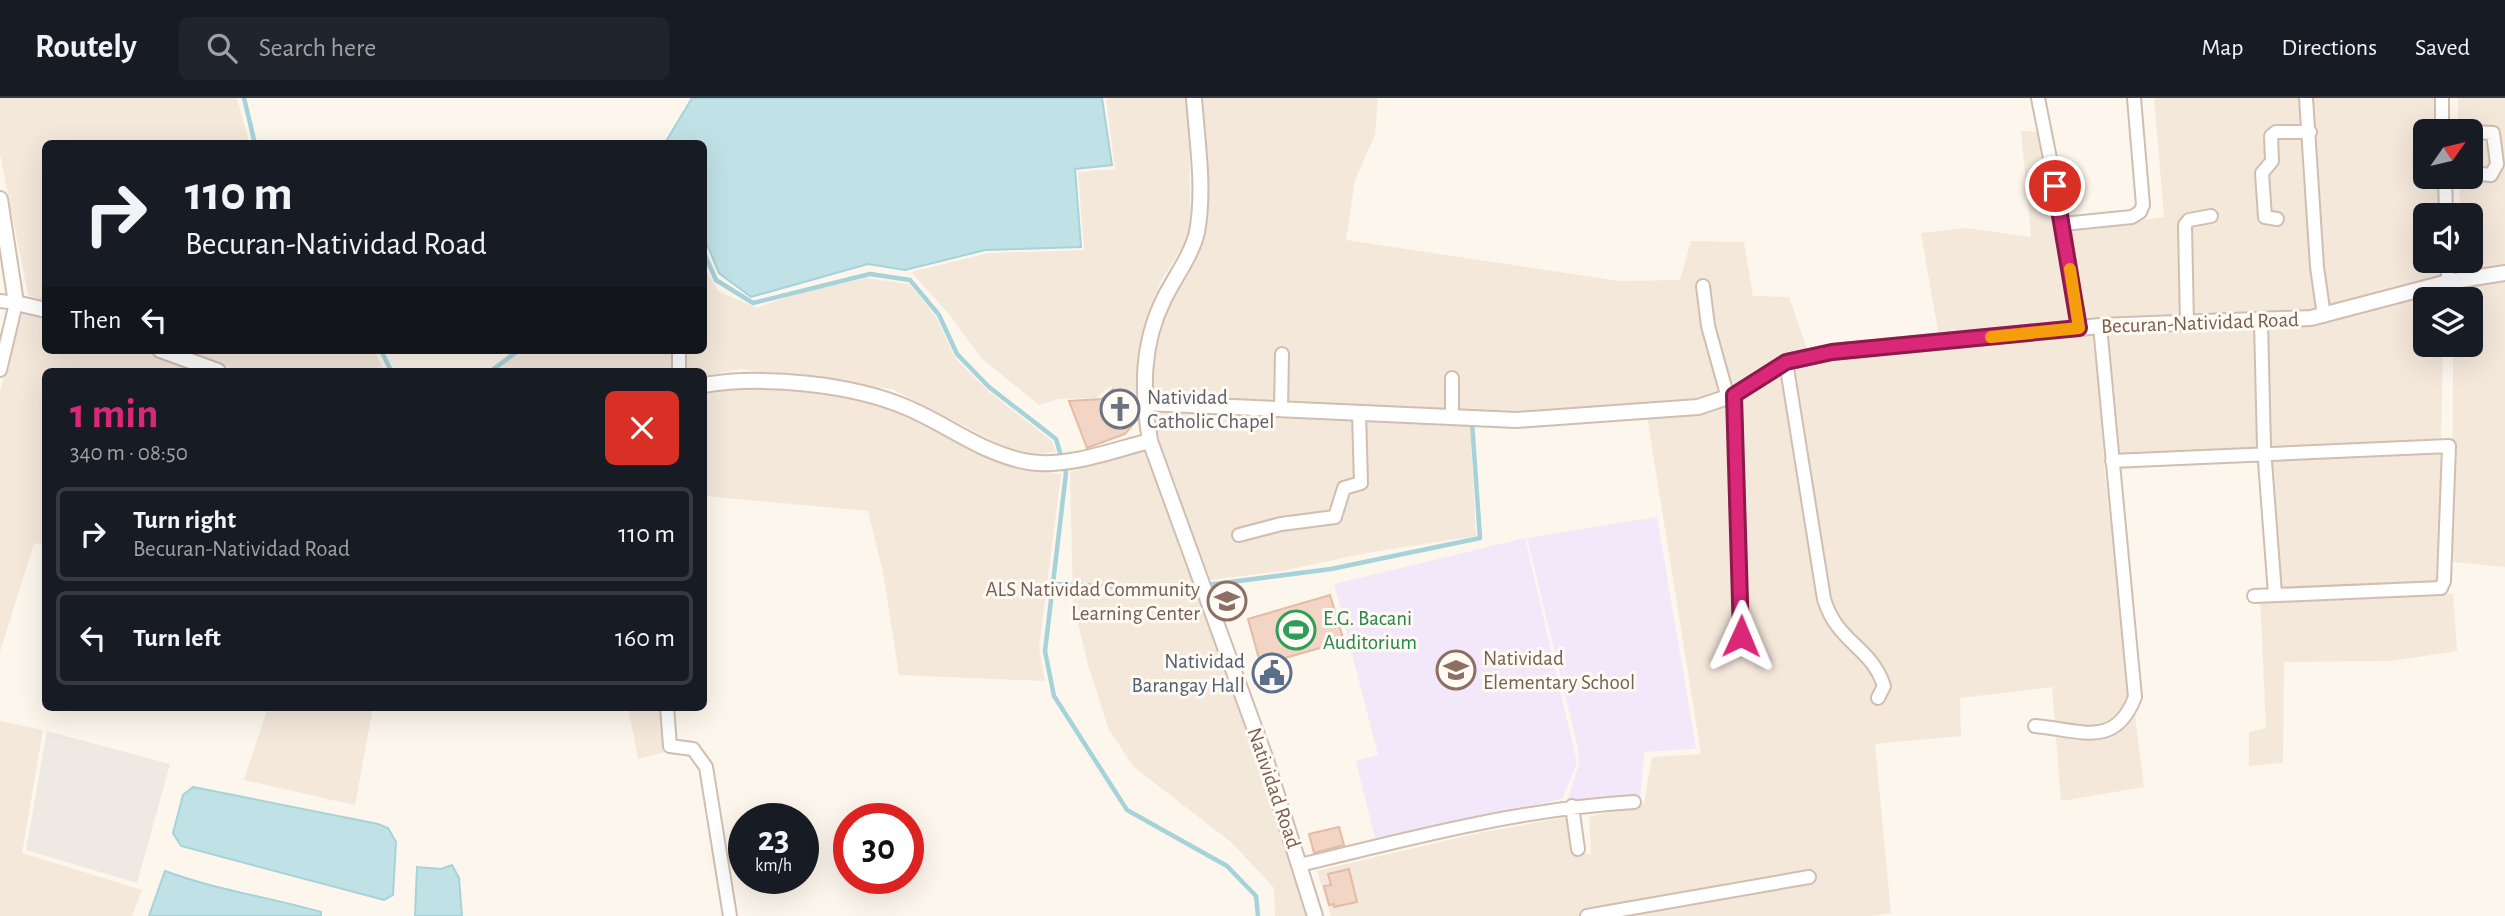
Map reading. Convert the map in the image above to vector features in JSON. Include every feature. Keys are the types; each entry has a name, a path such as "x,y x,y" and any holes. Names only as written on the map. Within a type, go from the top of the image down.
{"street":[{"name":"Natividad Road","path":"1194,98 1200,195 1196,236 1153,324 1145,364 1144,403 1150,441 1207,596 1315,916"},
{"path":"2038,98 2063,224 2079,328"},
{"path":"2063,224 2132,217 2140,212 2143,205 2134,98"},
{"path":"2306,98 2317,267 2324,316"},
{"path":"2442,98 2442,119"},
{"path":"2277,219 2265,217 2263,210 2262,173 2272,161 2271,136 2276,132 2310,132"},
{"path":"2483,133 2493,133 2497,164 2491,175 2483,174"},
{"path":"0,199 16,303 0,370"},
{"path":"2187,324 2185,225 2189,220 2211,216"},
{"path":"2448,273 2448,282"},
{"name":"Becuran-Natividad Road","path":"1144,403 1516,420 1698,407 1731,396 1786,362 1832,352 2100,326 2261,322 2324,316 2448,282 2505,273"},
{"path":"1703,286 1708,326 1731,396 1741,636"},
{"path":"0,301 42,309"},
{"path":"2261,322 2264,452 2274,594"},
{"path":"2035,726 2106,731 2122,723 2135,697 2100,326"},
{"path":"171,354 210,368"},
{"path":"1281,410 1282,354"},
{"path":"1786,362 1824,599 1828,612 1843,637 1871,660 1881,678 1884,686 1878,698"},
{"path":"1452,378 1452,418"},
{"path":"707,385 759,382 874,396 910,408 1002,455 1032,462 1083,457 1150,441"},
{"path":"1239,535 1281,524 1335,517 1344,488 1361,483 1359,413"},
{"path":"2112,461 2264,452 2449,446 2444,581 2441,588 2254,596"},
{"path":"667,711 670,746 693,749 706,767 730,916"},
{"path":"1300,865 1463,825 1572,806 1633,802"},
{"path":"1572,806 1578,849"},
{"path":"1587,916 1809,877"}],"shaded area":[{"path":"0,98 237,98 248,140 42,140 42,300 28,295 0,154"},
{"path":"1106,98 1189,98 1190,235 1160,282 1139,358 1139,402 1119,395 1111,386 1095,398 1059,399 1039,405 981,358 949,314 911,272 989,253 1084,250 1078,172 1115,169"},
{"path":"1198,98 1378,98 1375,135 1355,180 1346,240 1619,281 1680,280 1691,241 1744,242 1753,296 1789,297 1809,354 1713,404 1511,419 1147,398 1148,358 1202,215"},
{"path":"2154,98 2441,98 2442,119 2413,119 2413,189 2443,189 2444,203 2413,203 2413,273 2446,273 2446,279 2329,312 1939,337 1921,233 1966,228 2031,237 2021,131 2040,132 2068,231 2164,217"},
{"path":"2458,98 2505,98 2505,271 2461,279 2461,273 2483,273 2483,203 2460,203 2459,189 2483,189 2483,119 2458,119"},
{"path":"707,272 718,291 757,308 791,295 867,278 909,284 936,317 955,358 988,391 1052,441 1056,452 1021,455 892,389 740,369 707,375 707,368 497,368 516,354 707,354"},
{"path":"2505,278 2505,567 2452,562 2453,357 2483,357 2483,287 2454,287"},
{"path":"2413,292 2413,357 2443,357 2438,585 2375,590 2280,588 2269,474 2272,451 2193,455 2116,467 2108,327 2253,325"},
{"path":"21,306 42,314 42,354 150,354 188,368 42,368 42,544 34,543 0,652 0,392"},
{"path":"2096,333 2105,476 2144,787 2061,801 2052,687 1960,698 1961,736 1875,744 1891,913 1871,916 1331,916 1317,871 1474,834 1577,815 1583,853 1591,854 1589,817 1644,803 1652,757 1701,754 1647,416 1714,411 1787,368 1851,353"},
{"path":"193,354 376,354 383,368 231,368"},
{"path":"734,385 816,389 894,401 1017,467 1061,474 1039,648 1045,681 899,675 883,572 868,511 707,496 707,391"},
{"path":"1153,409 1470,424 1476,536 1366,553 1282,571 1210,580 1156,444"},
{"path":"1150,448 1179,547 1213,638 1226,664 1312,916 1275,916 1274,888 1232,843 1134,767 1109,730 1088,665 1073,602 1070,472"},
{"path":"1657,517 1696,749 1644,752 1640,800 1565,807 1579,764 1578,748 1527,538"},
{"name":"Natividad Elementary School","path":"1525,538 1577,763 1562,799 1376,842 1356,761 1378,755 1334,584"},
{"path":"2453,594 2457,651 2391,661 2284,662 2283,763 2249,766 2249,732 2266,728 2260,596"},
{"path":"267,711 372,711 355,805 244,780"},
{"path":"629,711 663,711 666,752 638,759"},
{"path":"0,721 43,730 22,853 142,890 132,916 0,916"},
{"path":"47,731 170,764 137,883 26,850"}],"water":[{"path":"692,98 1102,98 1112,165 1075,169 1081,247 985,250 905,270 868,264 751,297 719,273 707,244 707,140 667,140"},
{"path":"193,787 388,828 396,842 393,895 384,900 181,846 173,833 183,795"},
{"path":"452,865 459,878 462,916 415,916 417,867 441,869"},
{"path":"165,871 321,912 321,916 149,916"}],"building":[{"path":"1113,389 1137,420 1125,434 1087,448 1069,401 1102,399"},
{"name":"E.G. Bacani Auditorium","path":"1330,595 1344,641 1278,660 1284,679 1266,684 1248,619"},
{"path":"1339,827 1344,845 1314,853 1309,834"},
{"path":"1349,869 1357,902 1334,907 1334,904 1329,905 1324,886 1331,885 1328,874"}],"waterway":[{"path":"244,98 254,140"},
{"path":"707,260 716,280 753,303 870,274 910,280 939,315 957,354 989,387 1056,439 1066,473 1045,651 1054,696 1127,810 1227,866 1256,896 1258,916"},
{"path":"383,354 390,368"},
{"path":"495,368 514,354"},
{"path":"1207,585 1331,569 1480,538 1472,422"},
{"path":"1053,584 1176,589 1198,586"}],"slow traffic":[{"path":"1991,337 2079,328 2070,269"}],"place":[{"name":"Natividad Catholic Chapel","path":"1120,409"},
{"name":"ALS Natividad Community Learning Center","path":"1227,601"},
{"name":"E.G. Bacani Auditorium","path":"1296,630"},
{"name":"Natividad Elementary School","path":"1456,670"},
{"name":"Natividad Barangay Hall","path":"1272,673"}],"route":[{"path":"1741,636 1739,500 1733,434 1734,395 1786,362 1801,358 1832,352 2079,328 2055,186"}]}
